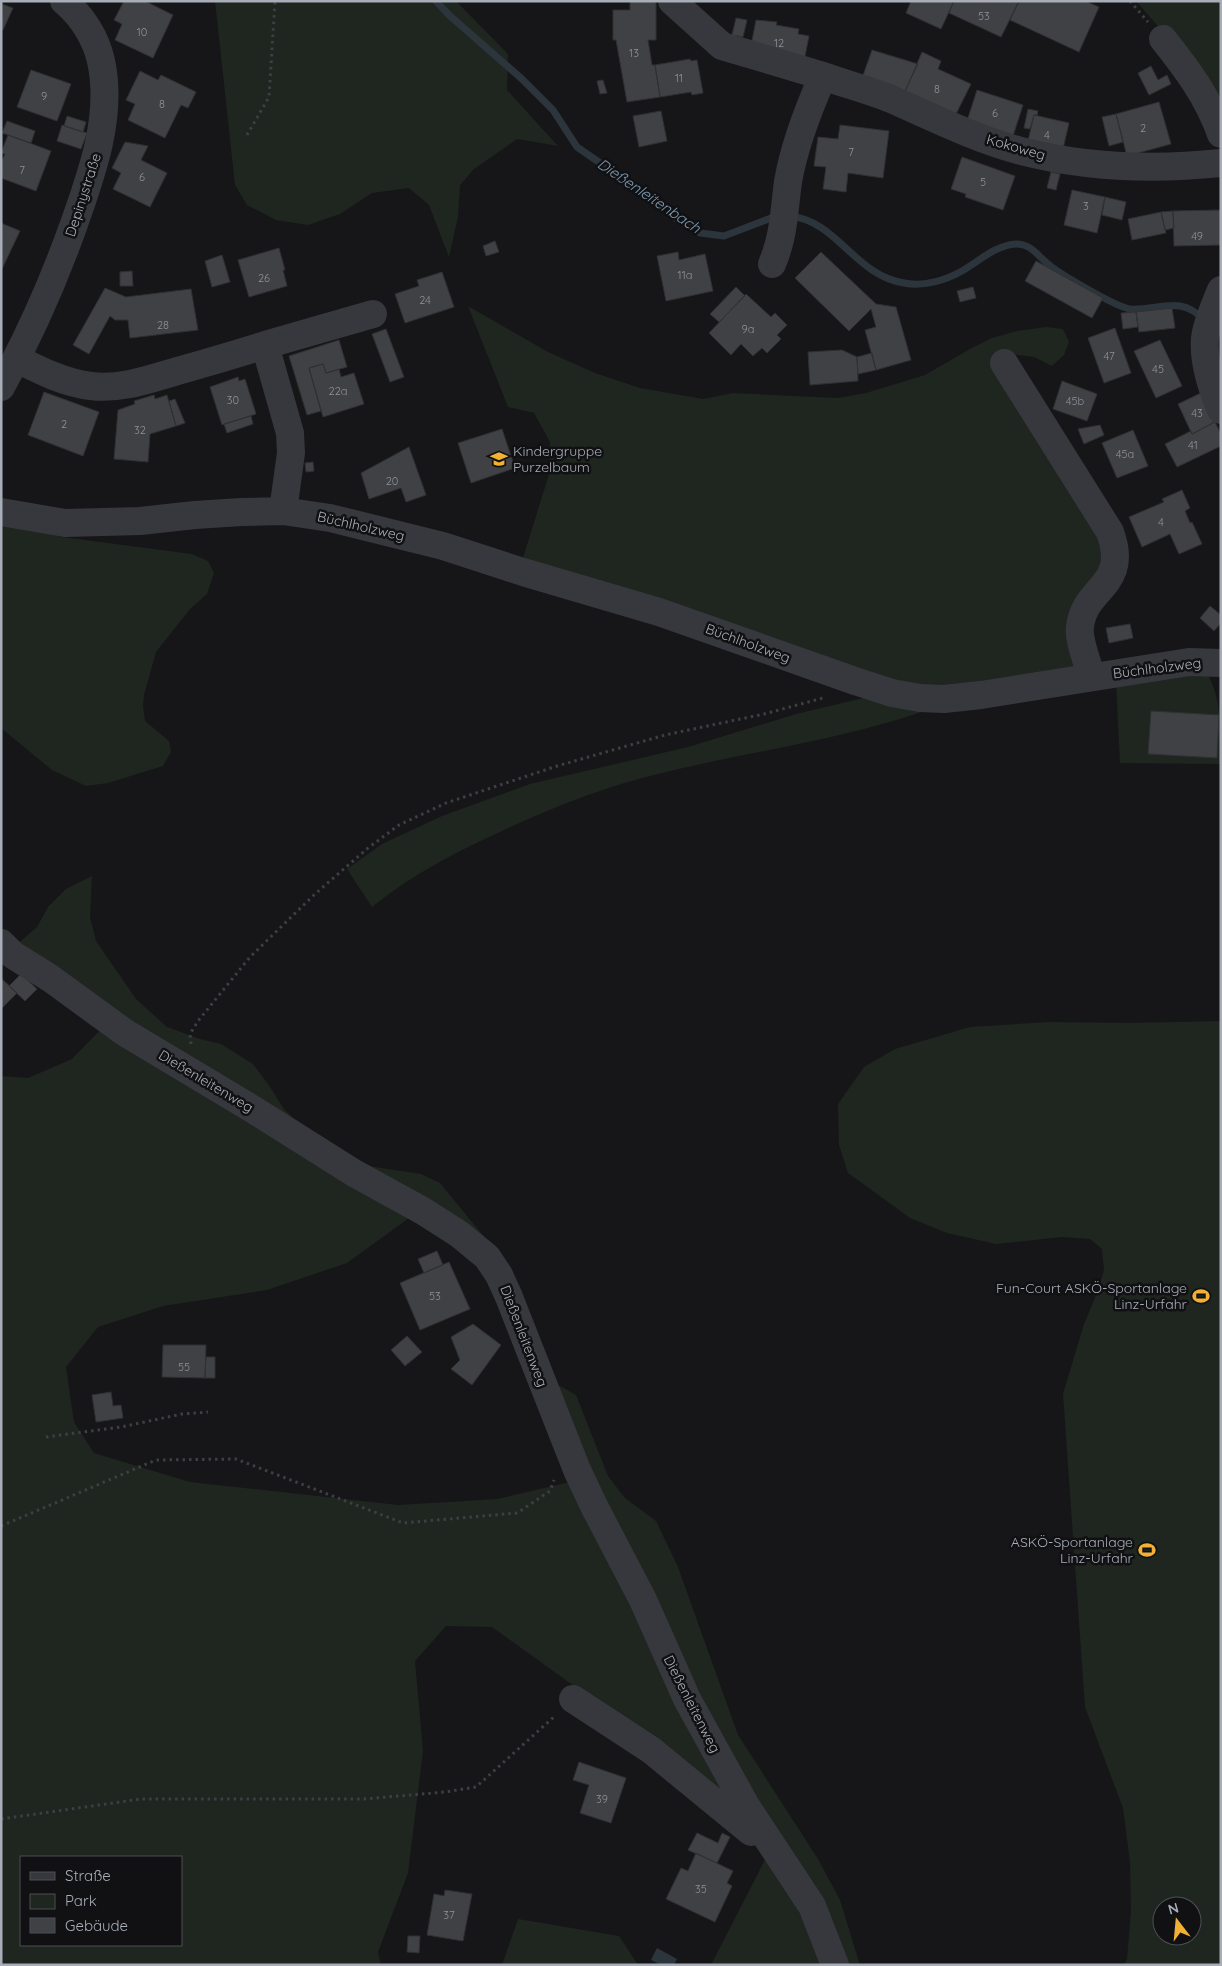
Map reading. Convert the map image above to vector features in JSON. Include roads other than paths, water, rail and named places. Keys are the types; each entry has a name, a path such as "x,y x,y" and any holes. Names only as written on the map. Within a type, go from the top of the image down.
{"street":[{"name":"Depinystraße","path":"1,387 17,359 48,293 83,199 97,152 104,114 102,69 94,39 83,22 64,1"},
{"name":"Kokoweg","path":"672,1 722,46 823,76 889,99 970,134 1021,150 1058,159 1113,166 1157,168 1221,163"},
{"path":"1163,39 1190,73 1204,95 1221,134"},
{"path":"772,264 785,214 789,180 798,143 811,103 823,76"},
{"path":"1214,308 1205,340 1206,356 1212,385 1221,410"},
{"path":"17,359 47,374 72,382 111,387 135,383 373,314"},
{"path":"264,345 290,432 291,453 283,511"},
{"path":"1004,363 1110,532 1115,548 1116,564 1110,576 1082,616 1079,629 1091,676"},
{"name":"Büchlholzweg","path":"1,512 65,523 100,524 204,514 283,511 330,518 443,546 659,612 854,681 892,693 920,698 944,699 1189,662 1221,663"},
{"name":"Dießenleitenweg","path":"1,943 13,955 50,978 124,1032 254,1110 354,1174 423,1211 459,1234 487,1257 499,1275 509,1297 554,1414 590,1499 643,1600 687,1699 761,1828 812,1906 835,1965"},
{"path":"573,1699 651,1750 751,1832 761,1828"}],"waterway":[{"name":"Dießenleitenbach","path":"436,1 449,15 522,79 553,110 577,147 645,194 678,220 700,233 724,236 779,215"},
{"name":"Dießenleitenbach","path":"789,216 806,220 820,227 872,270 887,278 904,283 919,284 942,280 962,271 1002,247 1021,244 1030,248 1053,268 1074,281 1123,307 1141,309 1178,306 1195,312 1204,320"}],"place":[{"name":"Kindergruppe Purzelbaum","path":"499,459"},
{"name":"Fun-Court ASKÖ-Sportanlage Linz-Urfahr","path":"1201,1296"},
{"name":"ASKÖ-Sportanlage Linz-Urfahr","path":"1147,1550"}]}
